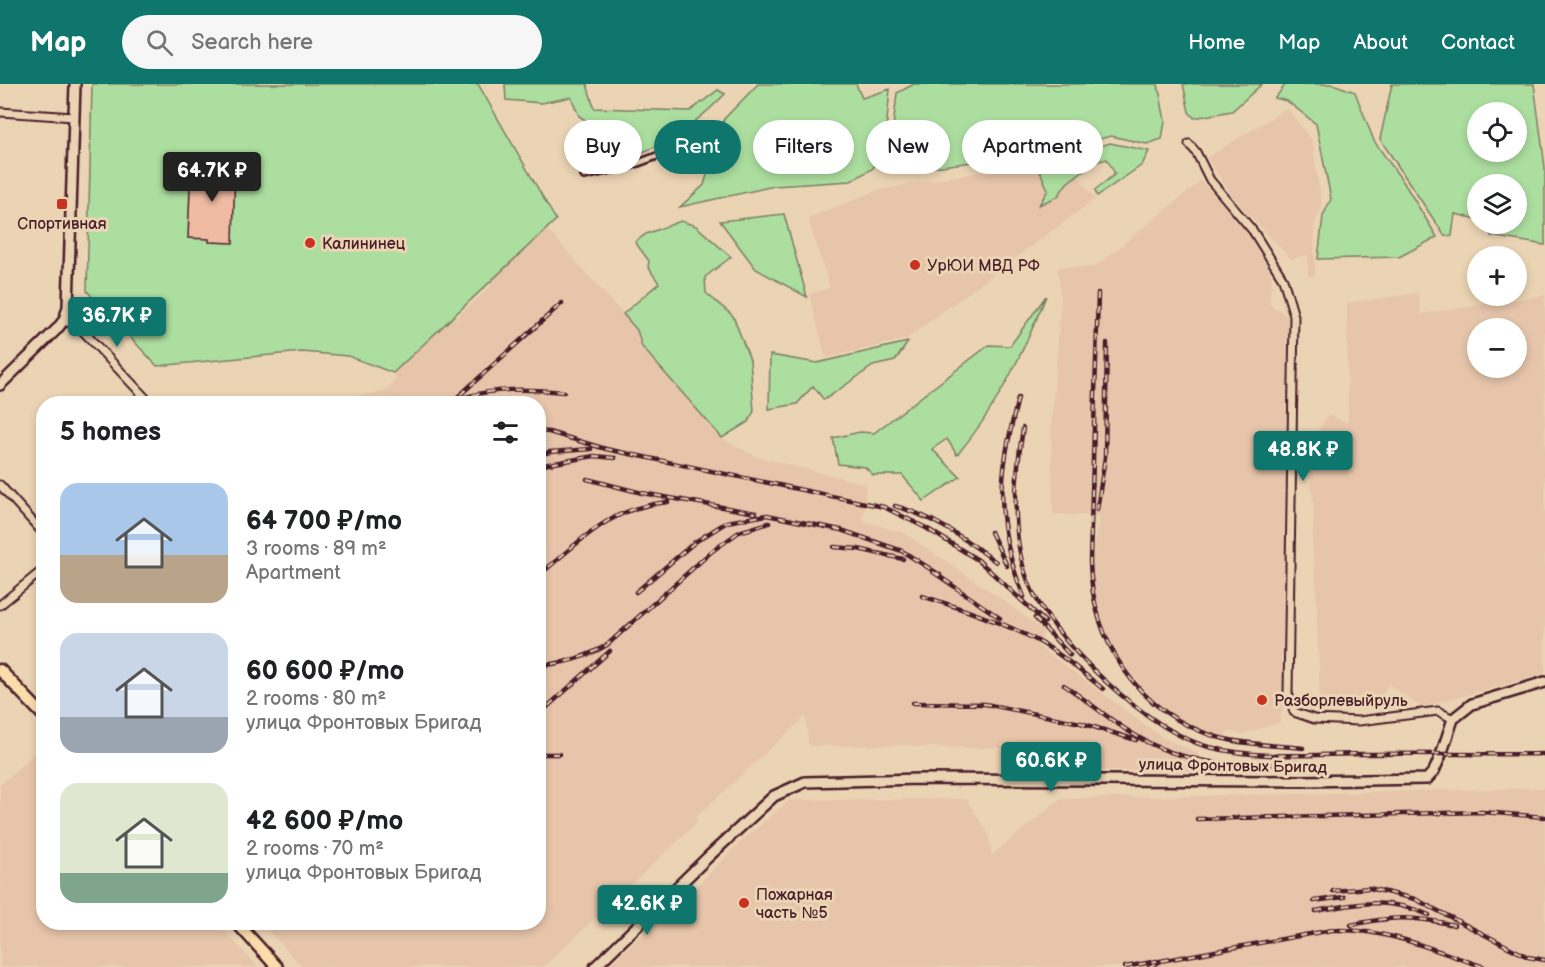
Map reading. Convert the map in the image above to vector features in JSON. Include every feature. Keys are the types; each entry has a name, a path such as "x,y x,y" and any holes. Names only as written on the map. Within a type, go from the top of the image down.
{"main road":[{"path":"0,385 40,347 64,320 68,307 75,84"},
{"path":"0,670 36,708"},
{"path":"1453,719 1472,704 1545,682"},
{"name":"улица Фронтовых Бригад","path":"596,967 774,796 805,782 920,779 1427,779 1434,771 1445,746 1453,719"},
{"path":"243,930 277,967"}],"street":[{"path":"0,112 74,117"},
{"path":"1189,144 1196,152 1210,180 1253,231 1283,279 1294,316 1288,683 1291,706 1294,712 1314,719 1359,721 1438,711 1453,719"},
{"path":"584,176 633,165 654,157"},
{"path":"64,320 82,330 144,396"},
{"path":"0,485 36,525"},
{"path":"0,605 36,576"}],"shaded area":[{"path":"1287,108 1312,141 1322,208 1314,224 1315,276 1308,276 1308,255 1291,259 1234,199 1207,158"},
{"name":"УрЮИ МВД РФ","path":"971,174 1076,174 1095,199 906,339 826,358 809,294 830,288 808,218 878,190"},
{"path":"1201,181 1247,230 1269,269 1272,281 1269,304 1288,316 1282,710 1279,723 1242,734 1228,731 1226,737 1197,728 1172,714 1152,698 1120,662 1098,607 1092,563 1099,516 1053,514 1051,429 1061,301 1058,267 1095,267"},
{"path":"547,229 637,330 642,347 724,440 757,457 866,484 863,521 904,533 1003,600 1042,630 1043,635 1038,646 1163,738 1196,752 1200,757 1195,771 1072,770 1047,743 1003,744 1002,748 915,747 912,745 811,746 808,742 806,716 695,818 698,822 543,967 303,967 268,930 546,930 546,396 356,396 384,392 396,379 393,373 450,318 455,319 492,285 489,282"},
{"path":"1418,293 1421,314 1473,306 1527,306 1527,298 1545,295 1545,674 1421,707 1388,684 1375,709 1320,705 1316,582 1312,544 1314,509 1308,449 1312,438 1329,415 1348,423 1347,303"},
{"path":"36,752 36,930 224,930 258,967 0,967 0,785"},
{"path":"1545,788 1545,967 607,967 689,890 697,886 738,844 790,800 966,799 988,833 992,855 1060,799"}],"green space":[{"name":"Калининец","path":"92,84 478,84 556,220 393,373 348,356 302,352 157,366 87,291"},
{"path":"505,84 587,84 594,108 690,111 718,90 725,94 696,120 654,120 654,147 642,152 642,120 585,120 579,116 571,97 542,103 506,100"},
{"path":"758,84 856,84 862,98 890,89 887,120 866,120 866,172 851,181 774,186 680,207 704,185 707,174 741,174 741,120 724,119"},
{"path":"914,84 1158,84 1165,121 1162,139 1147,144 1111,136 1103,138 1103,120 962,120 962,163 950,165 950,120 894,120 897,93"},
{"path":"1183,84 1262,84 1232,111 1194,118 1189,112"},
{"path":"1286,84 1333,84 1355,92 1374,141 1404,183 1437,237 1399,257 1318,259 1323,216 1331,199 1316,124 1287,101 1275,98"},
{"path":"1392,84 1534,84 1545,167 1545,245 1491,236 1490,234 1527,234 1527,174 1467,174 1467,217 1455,214 1452,236 1444,235 1380,139"},
{"path":"1110,143 1149,151 1142,165 1097,196 1095,190 1115,174 1107,159 1103,160 1103,145"},
{"path":"1041,174 1079,174 1067,183 1058,196 1039,205 1048,190"},
{"path":"784,214 807,297 756,269 720,221"},
{"path":"681,221 696,226 731,257 705,277 706,293 733,316 750,360 754,411 748,422 722,438 642,347 637,330 623,314 659,283 648,267 649,261 635,242 646,234"},
{"path":"1046,296 1008,379 971,437 957,455 947,439 932,449 960,477 924,501 902,475 873,475 865,467 838,464 833,438 860,432 874,433 989,345 1010,346"},
{"path":"908,342 895,361 873,366 824,400 813,386 797,404 769,409 770,355 817,363"},
{"path":"1016,746 1045,746 1070,772 1015,773"}],"building":[{"path":"191,164 235,165 233,243 188,238"}],"railway":[{"path":"1098,293 1090,561 1099,619 1110,646 1124,670 1142,692 1164,711 1189,726 1228,740 1303,748"},
{"path":"459,396 562,303"},
{"path":"1097,510 1105,457 1107,343"},
{"path":"469,396 499,391 564,392"},
{"path":"1018,398 1003,475 1002,498 1007,544 1024,597"},
{"path":"1023,428 1016,486 1016,525 1022,563 1028,581 1057,629 1079,655 1104,680 1158,723 1185,738 1209,747 1248,754 1545,754"},
{"path":"546,432 606,449 884,507 926,528 978,560 1045,622"},
{"path":"546,453 591,449"},
{"path":"546,465 594,456 615,458"},
{"path":"587,479 642,493 756,513"},
{"path":"546,569 583,538 612,519 647,505 668,502"},
{"path":"895,506 909,510 948,529 996,562"},
{"path":"636,592 695,542 727,522 767,515 841,530 902,551 940,575"},
{"path":"546,665 574,659 607,645 711,552 739,532 769,523"},
{"path":"991,532 1007,566"},
{"path":"834,547 858,549 903,559"},
{"path":"933,572 1000,618"},
{"path":"922,596 984,617 1030,637 1059,654 1103,689"},
{"path":"1035,618 1070,655"},
{"path":"546,708 610,651"},
{"path":"1064,685 1135,735 1177,754 1227,764 1261,765 1296,762"},
{"path":"913,703 985,704 1081,723 1136,740"},
{"path":"546,754 560,754"},
{"path":"1197,819 1482,812 1545,817"},
{"path":"1333,891 1369,888 1415,899 1528,957 1545,960"},
{"path":"1314,901 1344,897"},
{"path":"1316,911 1373,903 1400,906 1429,915"},
{"path":"1351,925 1402,918 1454,925"},
{"path":"1149,967 1160,961 1332,930 1352,930 1391,936 1484,967"},
{"path":"1125,967 1157,961"}],"place":[{"name":"Спортивная","path":"62,204"},
{"name":"Калининец","path":"310,243"},
{"name":"УрЮИ МВД РФ","path":"915,265"},
{"name":"Разборлевыйруль","path":"1262,700"},
{"name":"Пожарная часть №5","path":"744,903"}]}
